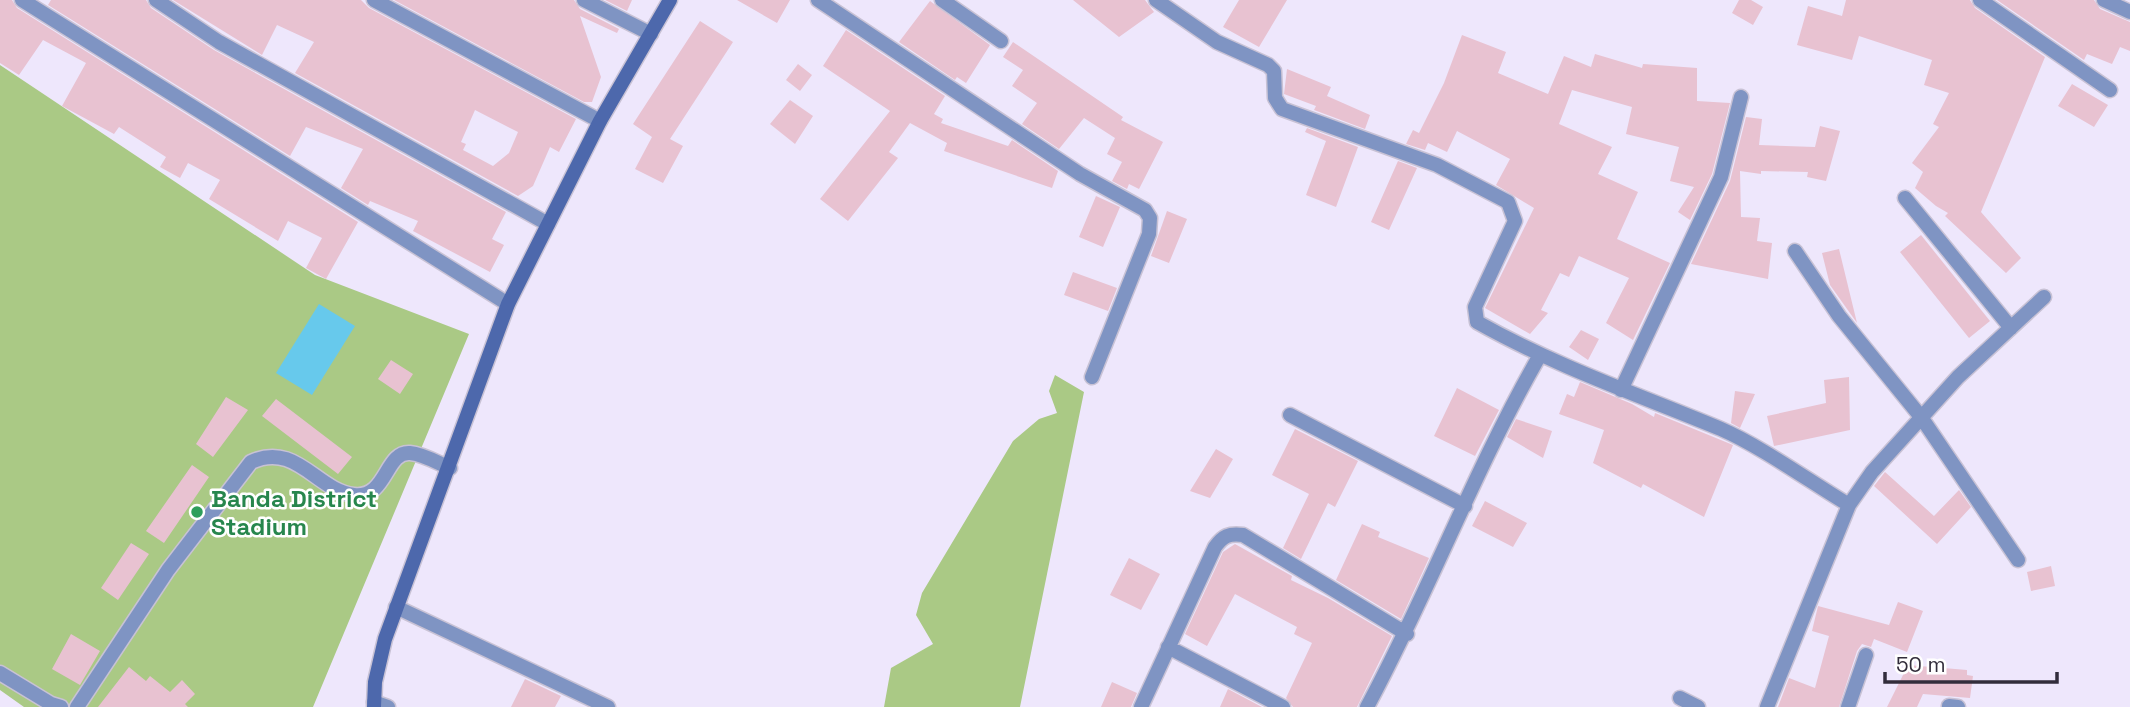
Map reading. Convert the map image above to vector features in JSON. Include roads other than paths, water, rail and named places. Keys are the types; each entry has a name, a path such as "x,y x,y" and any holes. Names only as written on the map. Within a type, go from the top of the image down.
{"main road":[{"path":"374,704 380,659 396,607 450,468 475,389 508,304 600,121 670,0"}],"street":[{"path":"22,0 508,304"},
{"path":"156,0 219,42 274,74 548,224"},
{"path":"374,0 600,121"},
{"path":"584,0 651,34"},
{"path":"818,0 1080,174 1145,210 1150,218 1149,234 1092,377"},
{"path":"942,0 1001,41"},
{"path":"1156,0 1217,42 1268,65 1274,71 1275,98 1282,109 1437,165 1508,202 1515,221 1475,307 1477,322 1540,355 1723,430 1849,505"},
{"path":"1980,0 2110,90"},
{"path":"2104,0 2130,12"},
{"path":"1621,390 1679,260 1721,177 1741,97"},
{"path":"1905,198 2011,328"},
{"path":"1795,251 1839,316 1922,417 2018,561"},
{"path":"1767,707 1781,679 1849,505 1872,472 1958,377 2044,297"},
{"path":"1367,707 1407,634 1465,506 1540,355"},
{"path":"1290,415 1465,506"},
{"path":"77,707 168,570 251,462 272,457 287,460 352,495 367,495 381,484 397,456 403,454 411,453 450,468"},
{"path":"1141,707 1215,547 1222,537 1231,533 1243,535 1407,634"},
{"path":"396,607 608,707"},
{"path":"1168,647 1283,707"},
{"path":"1848,707 1867,655"},
{"path":"0,673 51,704 61,707"},
{"path":"1680,698 1698,707"},
{"path":"374,704 388,707"}],"water":[{"path":"319,304 355,326 312,395 276,373"}],"place":[{"name":"Banda District Stadium","path":"197,512"}]}
